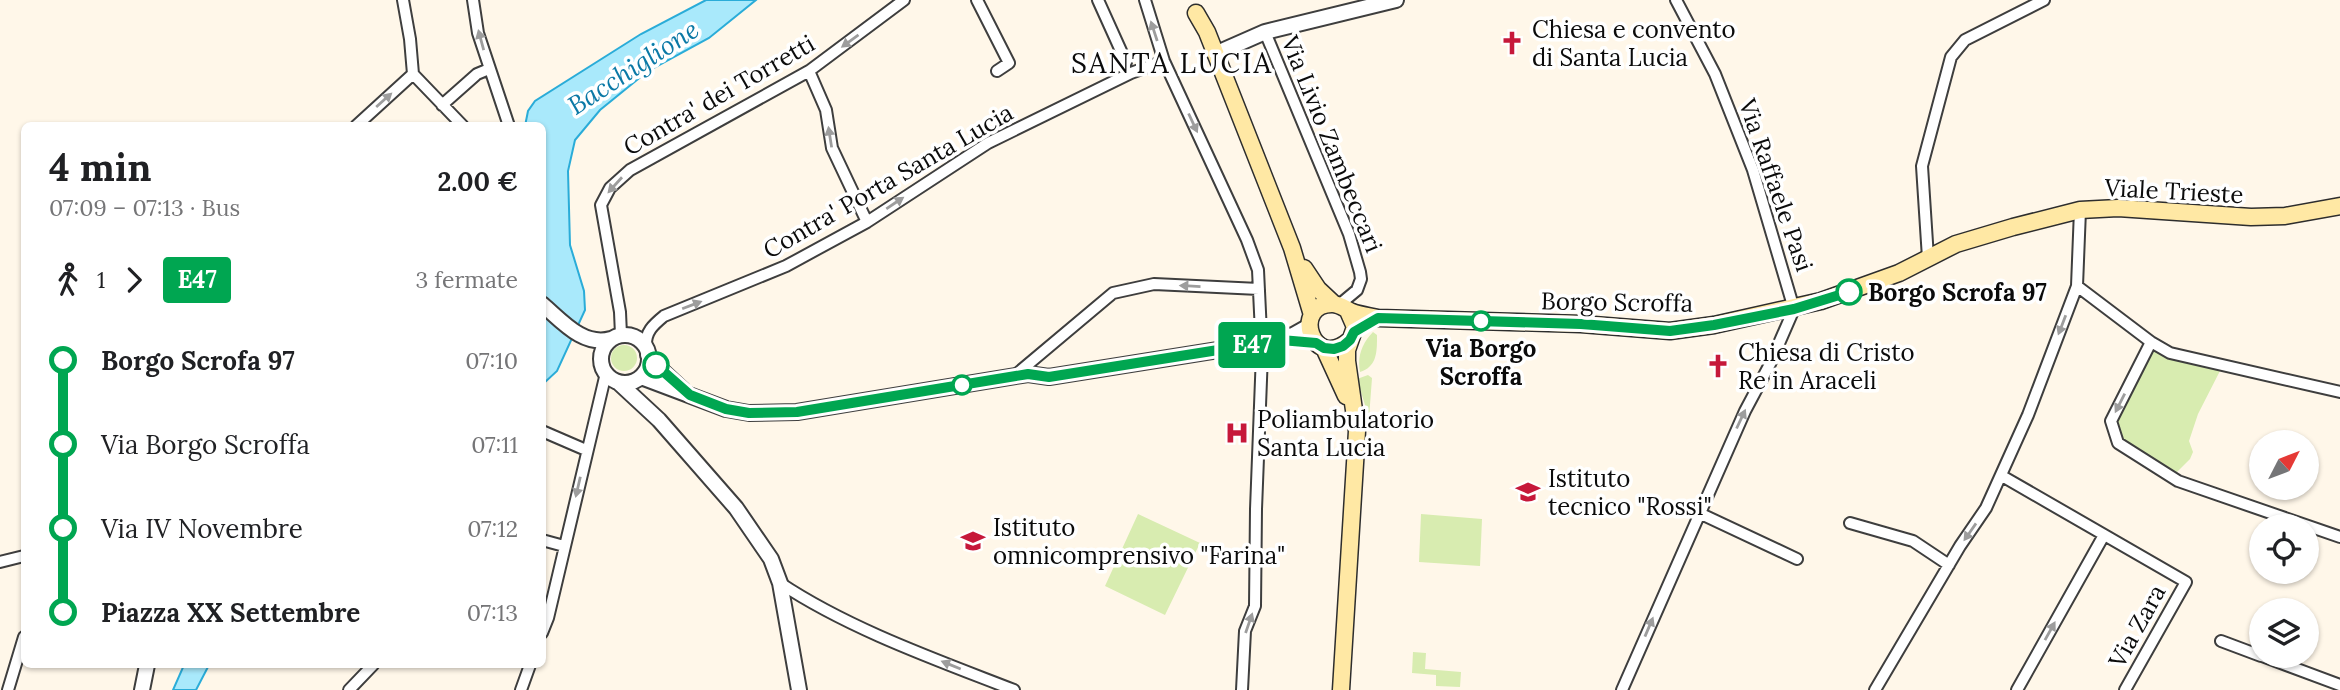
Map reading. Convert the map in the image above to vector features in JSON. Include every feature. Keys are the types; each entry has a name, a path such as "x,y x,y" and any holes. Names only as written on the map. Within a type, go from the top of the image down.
{"main road":[{"path":"1194,7 1292,248 1311,335 1320,346 1355,413"},
{"path":"1194,7 1213,77 1237,112"},
{"name":"Viale Trieste","path":"1928,258 1956,244 2080,211 2118,208 2251,217 2286,216 2340,206"},
{"path":"1292,248 1314,283 1354,321 1347,361 1357,446 1341,690"},
{"name":"Borgo Scroffa","path":"1340,306 1378,318 1581,324 1670,331 1794,309 1899,273 1928,258"},
{"path":"1310,321 1325,305 1340,306"},
{"path":"1320,346 1334,349 1343,346 1352,336 1378,318"}],"street":[{"path":"403,0 410,39 412,74 459,122"},
{"path":"473,0 478,33 508,122"},
{"name":"Contra' dei Torretti","path":"616,337 620,312 601,205 610,188 630,170 809,71 905,0"},
{"path":"977,0 1009,62 997,71"},
{"path":"1098,0 1126,62"},
{"path":"1145,0 1164,61 1247,240 1258,270 1262,343 1255,606 1245,631 1242,690"},
{"path":"1215,54 1265,32 1396,0"},
{"name":"Via Raffaele Pasi","path":"1676,0 1715,74 1753,170 1794,309"},
{"path":"1928,258 1922,166 1951,57 1965,40 2044,0"},
{"name":"Via Livio Zambeccari","path":"1265,32 1349,234 1360,272 1361,279 1357,290 1340,306"},
{"name":"Contra' Porta Santa Lucia","path":"647,351 645,340 650,329 664,316 786,266 867,222 989,143 1131,73 1164,61"},
{"path":"442,105 477,75 489,69"},
{"path":"809,71 826,110 832,148 867,222"},
{"path":"360,122 412,74"},
{"path":"1875,690 1986,508 2002,476 2077,286 2080,211"},
{"path":"1013,377 1113,293 1154,284 1259,289"},
{"path":"2077,286 2151,342 2170,353 2340,392"},
{"path":"546,307 592,345 604,370 659,420 757,536 771,559 780,583 799,690"},
{"path":"1622,690 1699,513 1794,309"},
{"path":"618,382 638,379 726,409 749,413 797,412 1028,374 1049,377 1281,340 1301,332 1310,321"},
{"path":"546,623 604,370 602,351 616,337"},
{"path":"592,345 616,337 636,337 655,364 690,395"},
{"path":"1281,340 1320,346"},
{"path":"2151,342 2110,421 2118,443 2178,481 2340,537"},
{"path":"638,379 649,363 647,351"},
{"path":"1041,354 1049,377"},
{"path":"638,379 659,420"},
{"path":"546,434 586,450"},
{"path":"2002,476 2104,535 2017,690"},
{"path":"1699,513 1797,559"},
{"path":"1850,523 1913,541 1949,565"},
{"name":"Via Zara","path":"2104,535 2186,583 2126,690"},
{"path":"546,541 565,546"},
{"path":"0,562 21,557"},
{"path":"780,583 809,602 923,654 1014,690"},
{"path":"2221,641 2249,651"},
{"path":"8,690 21,647"},
{"path":"142,690 146,668"},
{"path":"349,690 370,668"},
{"path":"521,690 529,668"},
{"path":"2294,668 2340,685"}],"green space":[{"path":"1373,332 1377,335 1374,359 1369,367 1360,372 1361,350"},
{"path":"2151,342 2223,365 2198,414 2189,441 2193,452 2190,459 2172,477 2118,443 2111,421"},
{"path":"624,345 633,349 637,358 633,367 624,371 615,367 611,358 615,349"},
{"path":"1368,375 1372,378 1369,418 1357,379"},
{"path":"1138,514 1200,543 1165,615 1105,586"},
{"path":"1421,514 1482,519 1480,566 1419,562"},
{"path":"1413,652 1426,653 1425,669 1461,672 1460,687 1436,686 1436,675 1412,673"}],"water":[{"name":"Bacchiglione","path":"706,0 756,0 709,38 648,71 600,110 575,140 568,171 570,245 584,291 585,310 557,371 546,381 546,122 526,122 528,111 535,101 641,34"},
{"path":"183,668 207,668 196,690 173,690"}],"bus line":[{"name":"E47","path":"656,365 690,395 726,409 749,413 797,412 1028,374 1049,377 1281,340 1316,343 1324,348 1334,349 1343,346 1354,332 1378,318 1581,324 1670,331 1794,309 1849,292"}],"place":[{"name":"Chiesa e convento di Santa Lucia","path":"1512,43"},
{"name":"Borgo Scrofa 97","path":"1849,292"},
{"name":"Via Borgo Scroffa","path":"1481,321"},
{"name":"Chiesa di Cristo Re in Araceli","path":"1718,366"},
{"name":"Poliambulatorio Santa Lucia","path":"1237,433"},
{"name":"Istituto tecnico \"Rossi\"","path":"1528,492"},
{"name":"Istituto omnicomprensivo \"Farina\"","path":"973,541"}],"district":[{"name":"SANTA LUCIA","path":"1172,63"}]}
